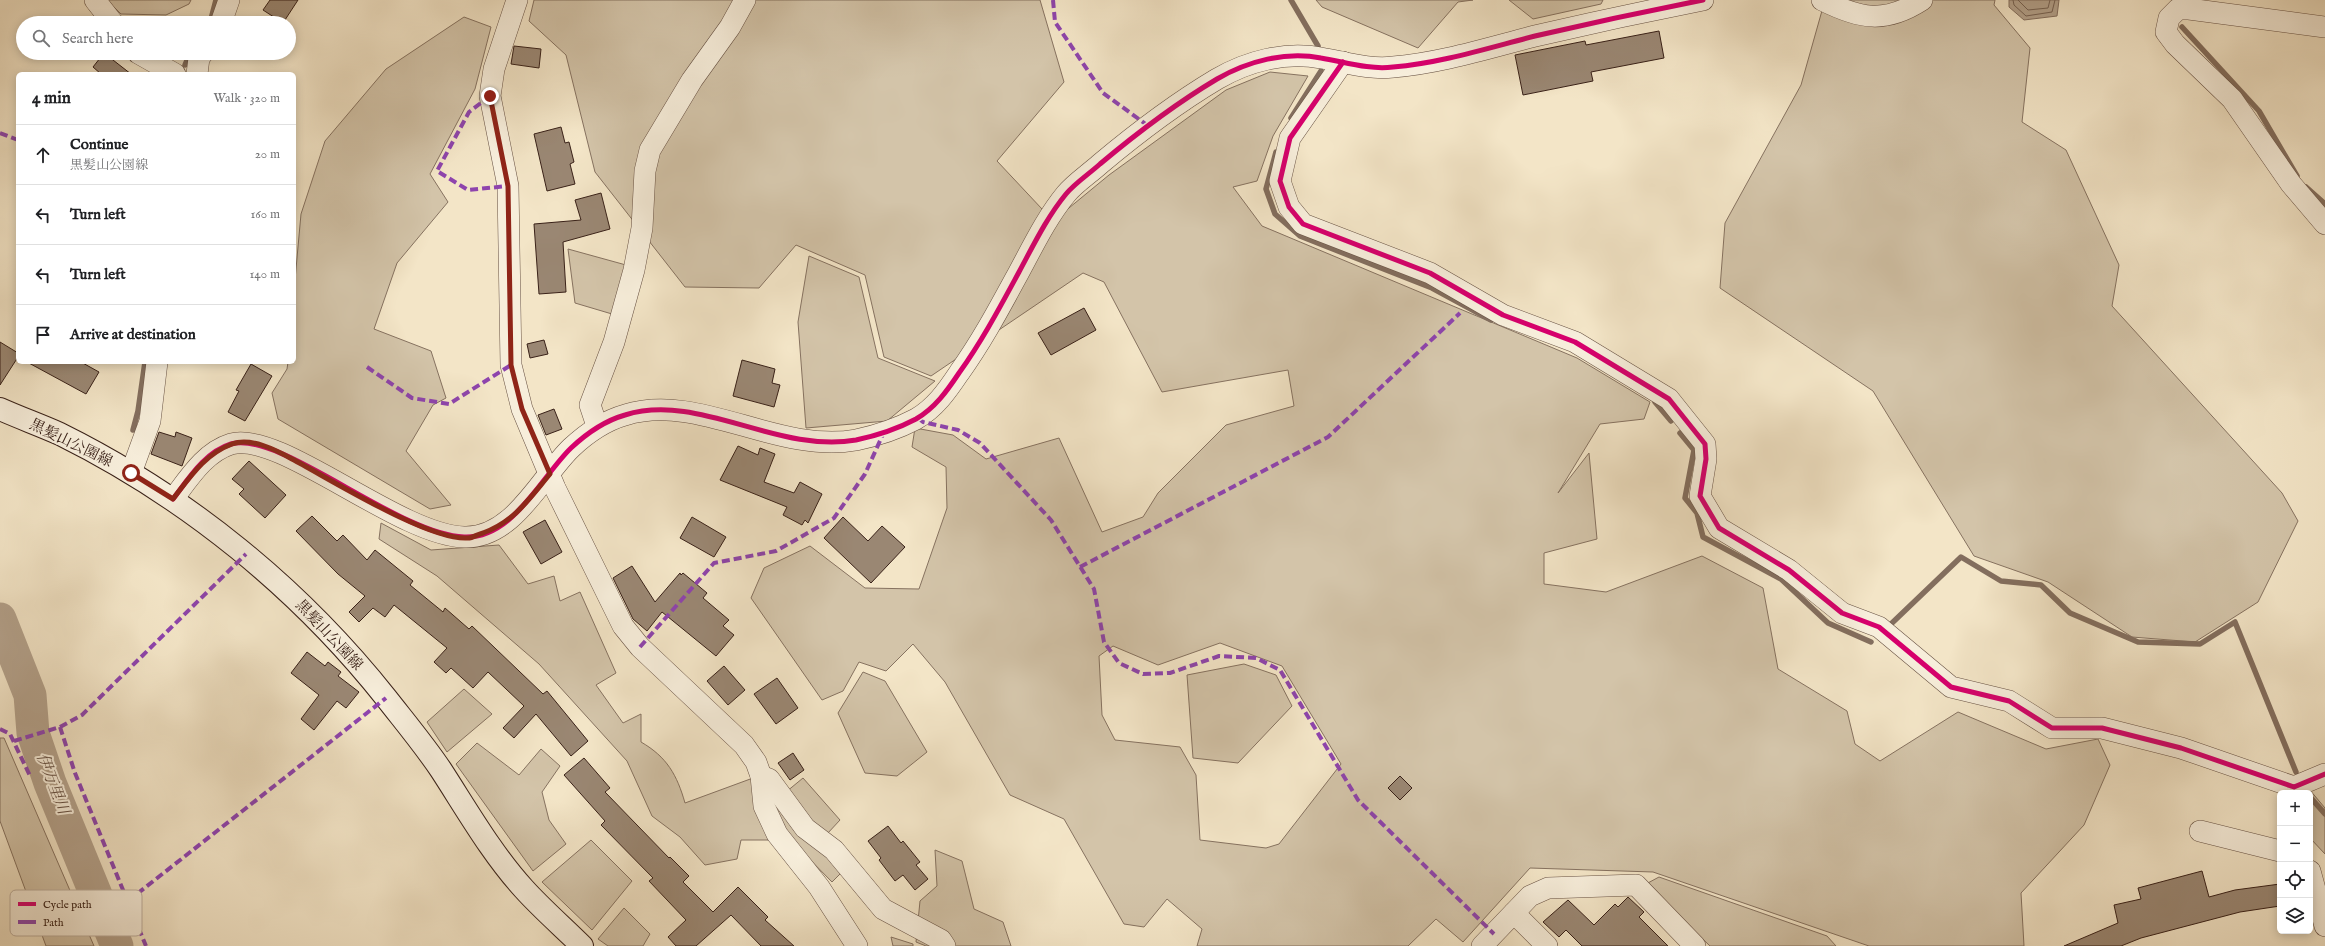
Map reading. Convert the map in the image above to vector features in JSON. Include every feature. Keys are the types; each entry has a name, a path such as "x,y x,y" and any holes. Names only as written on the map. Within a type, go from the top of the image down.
{"main road":[{"name":"黒髪山公園線","path":"0,409 59,434 131,473 173,499 257,563 283,586 322,625 400,717 439,767 485,839 524,889 582,946"}],"street":[{"path":"95,0 108,16"},
{"path":"223,16 229,0"},
{"path":"517,0 494,69 490,96 508,186 511,365 522,409 550,474 596,573 623,626 640,647 744,745 756,762 761,776 764,806 777,834 819,887 857,946"},
{"path":"597,426 590,405 614,342 634,270 642,228 645,171 650,150 692,80 730,27 745,0"},
{"path":"173,499 201,463 218,450 234,443 251,442 277,451 407,520 440,534 469,538 494,529 519,512 569,450 597,426 626,414 658,408 679,410 770,434 817,442 854,440 918,418 942,398 983,338 1042,230 1067,192 1147,124 1220,78 1251,64 1279,57 1314,56 1364,67 1390,68 1427,62 1602,20 1703,0"},
{"path":"1822,0 1853,14 1875,17 1890,15 1922,0"},
{"path":"2325,27 2189,9 2178,9 2169,18 2166,32 2175,44 2232,99 2292,184 2325,224"},
{"path":"150,60 171,72"},
{"path":"198,72 200,60"},
{"path":"1342,62 1290,138 1280,181 1290,206 1303,224 1430,273 1503,315 1575,342 1669,398 1704,444 1706,459 1700,496 1719,528 1789,570 1842,613 1879,627 1951,687 2009,701 2052,728 2102,728 2181,748 2294,787 2325,774"},
{"path":"131,473 150,421 157,364"},
{"path":"761,776 769,779 805,828 834,850 883,909 940,940 945,946"},
{"path":"2200,831 2277,850"},
{"path":"2313,882 2325,926"},
{"path":"1482,946 1530,896 1548,888 1636,885 1695,946"},
{"path":"1514,913 1547,946"}],"shaded area":[{"path":"107,0 191,0 189,4 166,15 121,14"},
{"path":"534,0 1040,0 1064,82 997,161 1042,209 1058,217 1109,175 1226,90 1270,72 1308,76 1273,136 1257,181 1233,187 1262,226 1577,358 1650,402 1644,419 1600,424 1558,493 1589,453 1597,539 1544,553 1544,584 1606,592 1702,556 1763,588 1778,669 1847,711 1855,744 1880,761 1958,712 2046,749 2098,739 2110,765 2084,825 2021,893 2024,946 1869,946 1653,872 1530,868 1463,942 1436,919 1408,946 1197,946 1202,929 1167,899 1144,927 1124,924 1064,819 1010,795 945,682 913,644 886,671 859,662 843,691 822,700 751,598 764,568 810,546 865,588 919,589 947,508 946,467 912,447 915,428 953,435 986,459 1059,438 1102,532 1143,517 1158,493 1226,425 1294,406 1288,370 1162,392 1104,282 1083,273 931,376 884,357 865,275 796,245 759,288 685,287 595,172 566,55 529,21","holes":["1220,643 1282,666 1341,764 1279,844 1266,848 1200,840 1196,775 1180,747 1115,740 1102,715 1099,656 1113,646 1158,665"]},
{"path":"1316,0 1473,0 1458,2 1418,48 1322,7"},
{"path":"1509,0 1603,0 1601,4 1533,19"},
{"path":"1825,0 1995,0 1994,5 2030,48 2022,122 2066,150 2119,265 2112,306 2282,493 2298,521 2258,602 2195,642 2132,637 2048,582 1974,556 1873,391 1720,288 1725,223 1801,85"},
{"path":"464,17 491,27 475,89 430,174 448,202 397,263 374,329 431,351 446,398 433,405 406,451 451,505 430,509 278,419 272,393 287,369 288,364 296,364 296,269 301,214 325,141 386,69"},
{"path":"568,249 626,265 612,314 575,303"},
{"path":"809,256 859,277 878,358 935,381 887,421 806,428 798,322"},
{"path":"381,523 431,550 499,545 528,584 554,576 560,601 580,592 616,673 596,685 623,723 641,714 641,742 658,754 670,768 685,803 753,778 769,840 741,840 737,859 705,865 680,837 652,816 627,761 539,664 437,576 379,539"},
{"path":"1244,664 1276,675 1292,706 1238,763 1193,758 1187,675"},
{"path":"863,672 885,681 927,752 897,776 865,773 838,713"},
{"path":"464,689 492,714 447,752 427,722"},
{"path":"0,738 4,738 70,890 25,890 0,821"},
{"path":"477,743 519,775 541,749 560,766 542,792 549,820 566,844 533,871 456,764"},
{"path":"803,778 840,820 827,834 811,824 786,792"},
{"path":"2313,794 2325,808 2325,854 2313,841"},
{"path":"781,804 843,871 832,882 780,829 772,811"},
{"path":"591,840 632,881 592,930 542,882"},
{"path":"935,850 962,861 974,909 1003,922 1011,946 926,946 916,942 920,901 937,886"},
{"path":"1659,877 1827,936 1836,946 1710,946 1646,884"},
{"path":"624,908 650,934 643,946 608,946 598,939"},
{"path":"42,936 90,936 94,946 46,946"},
{"path":"891,937 913,944 913,946 893,946"}],"water":[{"path":"2009,0 2059,0 2057,16 2024,20 2009,7"}],"building":[{"path":"270,0 298,0 288,16 272,16 263,10"},
{"path":"1659,31 1664,58 1591,72 1593,81 1523,95 1515,55 1585,41 1586,45"},
{"path":"514,46 541,49 539,68 511,64"},
{"path":"98,60 113,60 128,72 99,72 93,67"},
{"path":"561,127 565,143 569,142 574,162 570,164 575,184 547,191 534,134"},
{"path":"601,193 610,229 563,242 566,292 539,294 534,224 581,220 575,200"},
{"path":"1084,308 1096,330 1051,355 1038,333"},
{"path":"544,340 548,354 530,358 527,344"},
{"path":"0,342 16,352 16,360 0,385"},
{"path":"742,360 775,369 772,383 780,385 774,407 733,396"},
{"path":"31,364 85,364 99,372 86,394"},
{"path":"251,364 272,376 245,421 228,412 239,391 236,390"},
{"path":"554,409 562,429 546,435 538,415"},
{"path":"159,432 175,437 176,432 192,438 182,466 151,454"},
{"path":"738,446 758,455 760,448 775,454 764,482 794,493 800,482 822,494 808,523 805,520 802,525 783,515 787,507 720,480"},
{"path":"249,461 286,495 265,518 239,494 244,489 232,479"},
{"path":"312,516 337,541 343,535 367,560 375,550 413,581 410,585 443,612 445,608 469,629 472,626 543,694 547,691 588,741 571,756 536,714 514,738 503,728 524,706 488,672 473,688 451,668 446,673 434,662 447,648 394,605 385,617 373,608 359,622 349,612 365,596 338,574 296,531"},
{"path":"692,517 726,537 714,557 680,538"},
{"path":"843,517 868,541 882,526 905,547 871,583 824,538"},
{"path":"545,520 562,552 541,564 523,532"},
{"path":"632,566 655,602 680,573 681,575 683,573 707,593 703,598 729,620 723,626 734,635 716,656 662,612 647,631 633,619 613,578"},
{"path":"307,652 325,666 328,662 341,672 338,676 359,692 346,708 337,701 314,730 301,719 319,695 291,673"},
{"path":"724,666 745,690 728,705 707,681"},
{"path":"777,678 798,708 776,724 754,694"},
{"path":"793,753 804,770 790,780 778,763"},
{"path":"584,758 610,788 605,792 669,858 670,857 689,876 683,882 713,912 738,887 768,917 765,920 794,946 761,946 731,915 696,946 676,946 668,937 686,920 649,881 653,878 601,825 605,821 564,775"},
{"path":"1400,776 1412,788 1400,800 1388,788"},
{"path":"888,826 901,843 903,841 920,862 916,865 928,879 915,890 903,875 895,881 879,860 881,858 868,841"},
{"path":"2202,871 2209,897 2235,890 2277,884 2277,906 2240,912 2141,938 2121,946 2064,946 2118,923 2114,905 2141,899 2138,888"},
{"path":"1628,897 1644,912 1639,917 1668,946 1582,946 1566,930 1559,937 1543,922 1568,900 1594,925 1615,904 1618,907"}],"waterway":[{"path":"212,16 216,0"},
{"path":"1291,0 1318,46"},
{"path":"2182,27 2259,111 2297,176"},
{"path":"185,65 187,60"},
{"path":"1291,118 1321,71"},
{"path":"1276,152 1266,189 1275,214 1300,236 1432,288 1491,320"},
{"path":"2306,187 2325,204"},
{"path":"133,430 138,411 145,364"},
{"path":"1655,402 1671,421"},
{"path":"1680,433 1694,450 1685,498 1697,513 1703,537 1781,579 1828,623 1871,642"},
{"path":"1892,623 1961,557 2001,581 2041,585 2070,613 2138,642 2200,644 2235,622 2296,772"},
{"name":"伊万里川","path":"0,619 30,695 33,733 50,783 94,890"},
{"path":"2313,800 2325,814"},
{"name":"伊万里川","path":"113,936 117,946"}],"marked path":[{"path":"1053,0 1055,22 1103,93 1147,125"},
{"path":"490,96 469,112 437,171 468,190 508,186"},
{"path":"0,133 16,139"},
{"path":"1080,567 1328,437 1460,313"},
{"path":"367,367 412,398 449,404 511,365"},
{"path":"918,418 923,422 958,430 980,443 1051,520 1094,589 1104,642 1119,663 1143,674 1170,673 1219,656 1256,658 1280,670 1358,800 1494,934"},
{"path":"640,647 714,563 776,551 834,518 865,474 884,432"},
{"path":"14,741 60,727 82,715 246,554"},
{"path":"142,890 386,698"},
{"path":"60,727 75,773 123,890"},
{"path":"0,729 10,734 31,778"},
{"path":"142,936 146,946"}],"cycle path":[{"path":"173,499 198,467 213,453 231,444 252,444 279,452 407,520 437,532 464,537 481,535 497,528 525,504 571,448 603,424 625,415 653,410 681,411 710,416 797,439 826,442 856,440 879,434 902,426 923,415 945,393 998,311 1046,222 1070,190 1142,130 1186,98 1217,79 1241,67 1254,63 1268,59 1294,56 1308,56 1357,65 1384,68 1411,65 1464,54 1577,26 1703,0"},
{"path":"1343,62 1290,138 1280,181 1289,207 1303,224 1430,273 1503,315 1575,342 1669,399 1705,444 1706,459 1700,496 1719,528 1789,570 1842,613 1879,627 1951,687 2009,701 2052,728 2102,728 2181,748 2294,787 2325,774"}],"route":[{"path":"131,473 173,499 201,463 218,450 234,443 251,442 277,451 407,520 440,534 469,538 494,529 519,512 550,474 522,409 511,365 508,186 490,96"}]}
